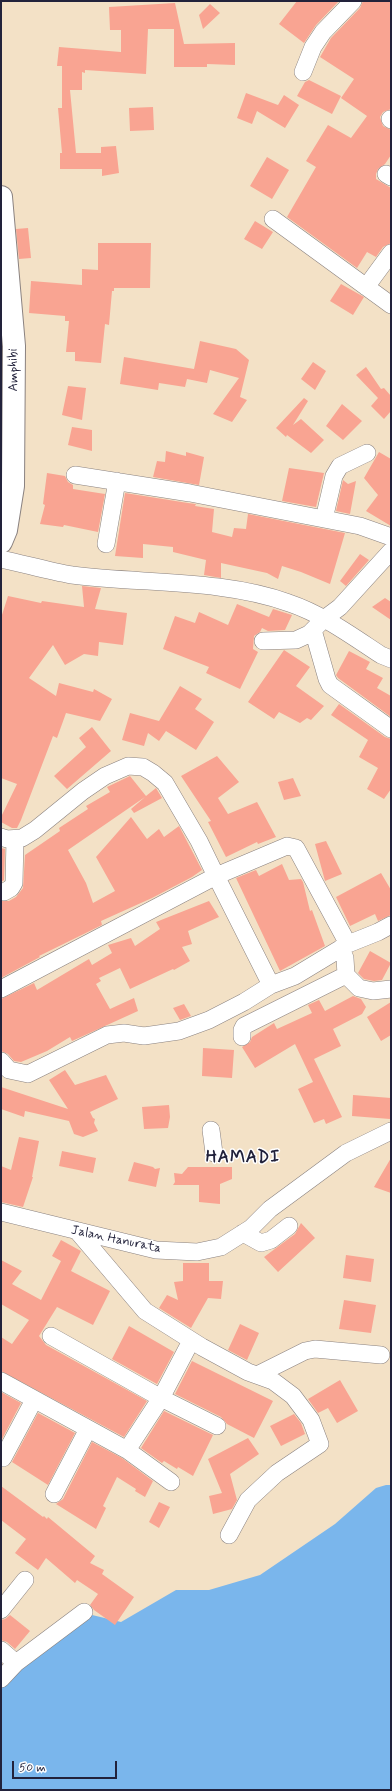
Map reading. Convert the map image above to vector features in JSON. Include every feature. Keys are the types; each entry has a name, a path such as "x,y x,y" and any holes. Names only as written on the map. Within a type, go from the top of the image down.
{"main road":[{"name":"Amphibi","path":"1,197 14,346 13,486 6,530 1,542"}],"street":[{"path":"303,72 313,47 323,32 353,1"},
{"path":"273,219 391,305"},
{"path":"366,286 391,253"},
{"path":"324,519 334,476 340,466 367,453"},
{"path":"75,475 190,493 360,526 391,537"},
{"path":"106,544 117,481"},
{"path":"263,641 296,640 309,634 340,607 391,551"},
{"path":"1,559 29,567 72,575 233,590 289,603 318,625 391,659"},
{"path":"318,625 327,680 330,685 391,729"},
{"path":"4,892 12,888 14,883 8,838 22,838 35,830 83,791 105,776 128,766 142,767 153,773 164,783 199,841 271,984"},
{"path":"1,989 216,876 287,846 296,848 344,946 346,974 359,988 373,991 391,989"},
{"path":"1,1061 9,1070 28,1074 107,1035 124,1033 144,1036 179,1031 209,1020 244,1002 271,984 295,976 344,946 387,932"},
{"path":"242,1037 242,1030 244,1026 346,974"},
{"path":"211,1130 214,1153"},
{"name":"Jalan Hanurata","path":"1,1212 156,1250 197,1252 221,1247 243,1233 294,1190 346,1153 391,1131"},
{"path":"243,1233 261,1243 271,1240 289,1226"},
{"path":"78,1232 145,1311 191,1341 248,1372 259,1374 273,1381 293,1396 311,1420 320,1444 277,1473 248,1500 229,1535"},
{"path":"51,1336 161,1398 217,1426"},
{"path":"127,1450 161,1398 191,1341"},
{"path":"259,1374 305,1351 314,1349 381,1355"},
{"path":"1,1381 127,1450 171,1482"},
{"path":"3,1458 34,1400"},
{"path":"54,1494 88,1429"},
{"path":"1,1610 25,1580"},
{"path":"1,1679 16,1662 84,1612"},
{"path":"1,1650 16,1662"}],"water":[{"path":"391,1485 391,1790 1,1790 1,1673 88,1614 121,1622 176,1590 209,1590 260,1575 335,1524 376,1488"}],"building":[{"path":"297,1 339,1 316,25 304,43 279,24"},
{"path":"363,1 391,1 391,109 383,112 380,117 383,126 391,130 391,155 385,164 378,169 376,179 391,188 391,243 383,247 376,257 367,252 357,268 287,217 316,167 306,161 328,125 351,138 367,116 341,98 354,79 320,57 331,38 360,8"},
{"path":"175,3 184,44 235,43 235,65 207,64 207,67 174,67 174,29 148,29 146,74 85,70 85,73 82,72 82,90 70,90 76,153 101,153 101,147 116,146 119,173 102,176 102,169 60,169 60,153 62,153 58,108 62,108 62,66 57,66 59,47 121,52 121,30 110,30 109,7"},
{"path":"210,4 220,13 203,29 199,15"},
{"path":"309,80 341,96 332,114 297,96 305,82"},
{"path":"246,93 278,105 284,95 299,105 285,128 257,111 252,124 237,118"},
{"path":"153,107 154,130 130,131 129,108"},
{"path":"267,157 289,170 272,199 250,186"},
{"path":"255,221 273,232 262,249 244,239"},
{"path":"28,228 31,258 19,259 16,229"},
{"path":"98,243 151,243 150,288 114,288 114,291 112,291 109,325 105,324 101,363 75,361 75,352 66,352 69,321 65,321 65,316 29,313 31,281 82,285 82,269 98,270"},
{"path":"341,284 364,297 353,315 330,301"},
{"path":"200,341 236,349 249,360 240,397 247,400 232,422 213,414 239,378 210,370 207,383 187,379 185,387 159,383 158,390 120,384 124,357 194,369"},
{"path":"313,362 326,371 315,390 301,379"},
{"path":"366,367 381,389 384,388 391,396 391,411 384,419 371,406 378,398 356,375"},
{"path":"68,386 86,388 82,420 62,415"},
{"path":"304,398 308,401 293,425 301,419 324,440 311,453 287,435 286,437 276,428"},
{"path":"342,404 362,421 343,440 326,426"},
{"path":"72,427 92,430 92,451 68,445"},
{"path":"166,451 186,456 186,452 204,457 199,485 153,477 157,461 165,462"},
{"path":"379,452 391,459 391,526 366,511 378,495 364,478"},
{"path":"289,468 324,473 316,507 282,501"},
{"path":"47,473 65,476 68,482 73,485 73,489 105,494 98,532 64,525 63,527 40,524 45,505 43,504"},
{"path":"343,480 348,484 356,481 350,514 336,511"},
{"path":"125,493 196,504 195,506 214,509 212,532 232,537 234,528 246,529 248,514 345,533 330,584 282,566 278,579 267,573 221,563 221,578 204,575 206,560 173,552 173,547 143,544 143,558 115,556"},
{"path":"360,554 369,560 346,586 340,581"},
{"path":"82,586 101,588 95,609 127,613 123,645 99,642 98,656 84,654 65,665 53,645 29,678 56,696 59,683 93,692 94,689 112,699 100,721 66,713 57,738 53,736 21,820 17,828 12,828 1,822 1,817 17,784 1,778 1,618 8,596 41,603 42,601 84,607"},
{"path":"385,598 391,602 391,620 372,607"},
{"path":"237,604 269,617 273,609 292,615 285,630 268,631 262,628 260,632 254,636 253,649 258,652 240,689 206,673 209,667 163,649 175,616 195,623 199,612 228,625"},
{"path":"284,650 310,667 296,686 324,706 311,720 307,718 300,723 279,712 274,719 248,702"},
{"path":"349,651 370,662 366,669 383,678 377,688 391,696 391,717 336,675"},
{"path":"180,686 202,699 195,709 214,722 196,750 166,731 159,741 148,733 144,746 122,740 130,713 159,721"},
{"path":"339,704 385,737 391,739 391,789 384,799 367,789 378,768 359,757 368,740 331,715"},
{"path":"92,727 111,751 67,789 54,776 86,747 79,738"},
{"path":"217,756 239,782 218,798 228,814 257,802 276,837 258,844 257,842 226,857 208,822 211,821 181,776"},
{"path":"130,776 146,796 156,788 162,798 134,813 131,809 145,797 68,850 86,883 93,903 115,891 96,857 131,817 147,839 159,829 164,837 179,826 202,870 192,877 152,898 101,921 102,925 39,956 40,957 1,978 1,901 9,901 16,897 23,888 25,855 60,831 59,828 88,809 86,806 110,792 107,787"},
{"path":"293,778 301,796 284,800 278,782"},
{"path":"326,841 342,874 325,881 315,844"},
{"path":"1,848 5,849 4,880 1,882"},
{"path":"282,864 289,880 301,879 303,882 310,911 312,910 325,946 280,971 236,878 256,870 259,876"},
{"path":"381,873 391,890 391,915 378,921 375,914 350,926 336,897"},
{"path":"209,901 219,917 188,931 192,944 182,947 190,961 174,970 173,969 130,989 120,968 99,978 101,981 96,984 110,1009 134,998 138,1011 72,1041 70,1037 47,1051 21,1062 14,1061 8,1054 1,1051 1,999 34,983 37,990 89,959 92,965 112,953 108,945 131,938 135,946 160,929 156,922"},
{"path":"370,951 391,963 382,980 374,981 364,979 358,973"},
{"path":"353,996 361,999 366,1007 362,1014 333,1029 341,1046 314,1059 342,1117 326,1124 324,1119 314,1123 298,1089 313,1082 295,1044 255,1068 242,1047 250,1042 252,1037 274,1023 277,1029 312,1013 308,1005 319,1000 325,1011"},
{"path":"391,1002 391,1035 381,1041 367,1017"},
{"path":"184,1004 191,1016 180,1020 173,1008"},
{"path":"203,1048 234,1050 232,1078 202,1076"},
{"path":"65,1070 75,1085 106,1075 118,1099 90,1112 95,1119 94,1123 98,1131 83,1137 74,1134 69,1121 25,1111 24,1117 1,1109 1,1087 68,1109 49,1080"},
{"path":"353,1095 391,1098 390,1119 352,1116"},
{"path":"169,1105 170,1117 168,1128 144,1129 142,1107"},
{"path":"19,1137 39,1141 33,1177 23,1207 1,1202 1,1166 11,1170"},
{"path":"62,1151 96,1158 93,1173 59,1166"},
{"path":"391,1158 391,1193 374,1187"},
{"path":"134,1162 153,1167 155,1169 160,1168 156,1187 128,1181"},
{"path":"188,1167 232,1167 232,1179 220,1184 220,1204 199,1202 199,1185 173,1185 175,1182 174,1173 182,1174"},
{"path":"301,1223 315,1238 278,1272 264,1257 295,1234"},
{"path":"61,1240 81,1251 71,1271 110,1291 93,1325 57,1307 39,1336 46,1345 147,1401 124,1437 1,1371 1,1337 12,1344 29,1320 1,1304 1,1260 22,1271 12,1284 41,1300 61,1261 52,1256"},
{"path":"346,1255 374,1259 371,1282 343,1278"},
{"path":"183,1263 209,1263 209,1281 223,1281 221,1299 208,1298 191,1328 159,1308 167,1295 178,1300 174,1282 183,1281"},
{"path":"344,1300 376,1305 371,1333 339,1329"},
{"path":"240,1324 259,1333 247,1360 228,1350"},
{"path":"129,1326 174,1352 157,1384 112,1359"},
{"path":"192,1361 273,1401 254,1438 227,1424 221,1417 175,1394"},
{"path":"340,1380 358,1411 337,1423 328,1408 318,1413 308,1399"},
{"path":"1,1392 21,1403 1,1441"},
{"path":"164,1411 213,1435 193,1476 164,1461 162,1463 141,1448"},
{"path":"38,1413 75,1433 48,1485 12,1462"},
{"path":"294,1414 301,1423 305,1434 281,1446 270,1426"},
{"path":"248,1438 259,1454 230,1474 237,1500 232,1509 213,1514 209,1496 222,1493 208,1459"},
{"path":"92,1442 122,1458 153,1481 145,1497 135,1491 136,1489 117,1477 103,1506 106,1508 96,1529 56,1504 63,1499"},
{"path":"1,1486 43,1517 44,1516 47,1519 48,1517 95,1556 90,1563 104,1570 102,1574 134,1597 115,1625 94,1610 90,1605 98,1594 77,1580 75,1583 46,1558 38,1570 15,1553 26,1539 1,1520"},
{"path":"159,1502 170,1507 159,1528 149,1522"},
{"path":"10,1615 30,1631 15,1649 7,1642 1,1640 1,1620"}],"district":[{"name":"HAMADI","path":"243,1158"}]}
